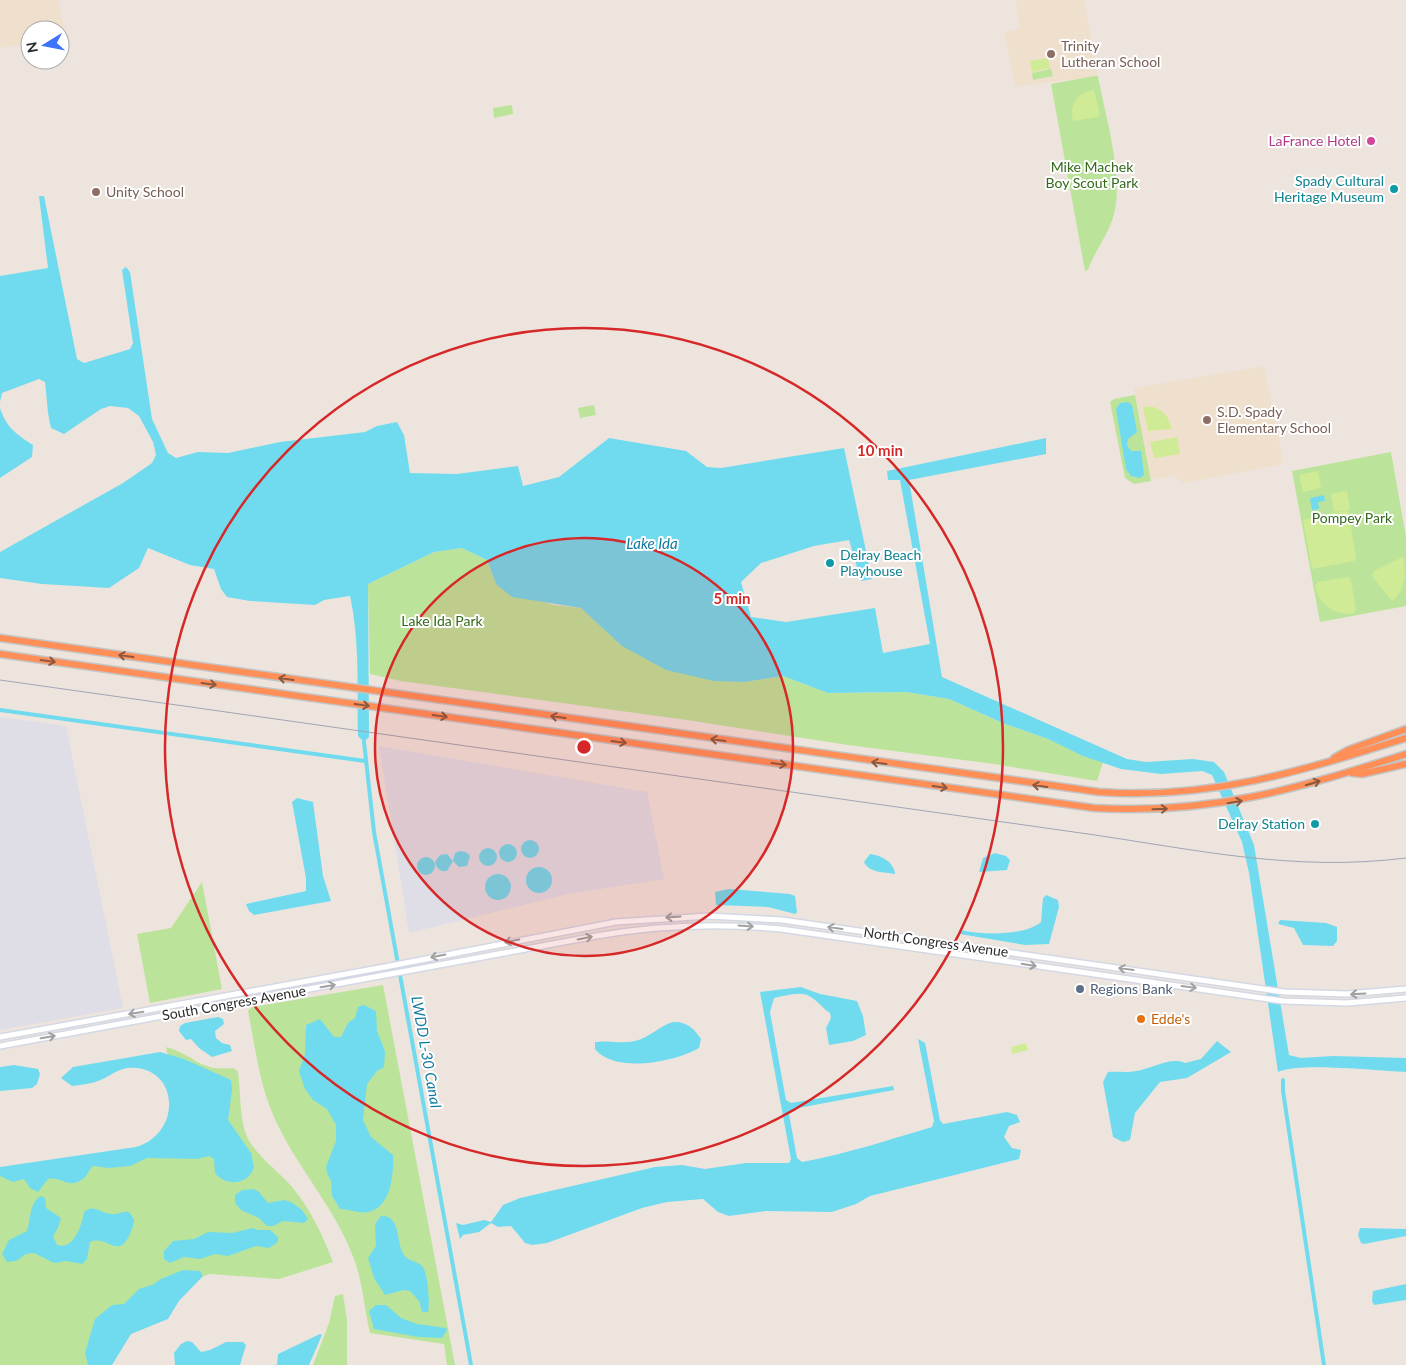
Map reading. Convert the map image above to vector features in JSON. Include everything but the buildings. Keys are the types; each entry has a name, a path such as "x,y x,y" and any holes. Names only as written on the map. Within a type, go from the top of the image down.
{"highway":[{"path":"0,638 1089,791 1115,793 1208,790 1250,783 1324,764 1406,738"},
{"path":"0,654 1084,807 1111,809 1158,809 1214,805 1256,798 1348,773 1406,754"},
{"path":"1324,764 1348,750 1406,729"},
{"path":"1348,773 1362,774 1406,764"}],"main road":[{"name":"North Congress Avenue","path":"466,950 595,925 639,919 709,916 782,920 1284,992 1347,994 1406,989"},
{"path":"781,929 782,920"},
{"name":"North Congress Avenue","path":"468,961 596,936 640,930 710,925 781,929 1283,1001 1347,1004 1406,998"},
{"name":"South Congress Avenue","path":"0,1038 390,966 466,950"},
{"name":"South Congress Avenue","path":"0,1046 468,961"},
{"path":"1208,990 1222,982"}],"shaded area":[{"path":"0,0 59,0 62,20 20,20 20,45 0,48"},
{"name":"Trinity Lutheran School","path":"1015,0 1084,0 1098,76 1015,87 1004,32 1020,29"},
{"name":"S.D. Spady Elementary School","path":"1264,366 1283,461 1279,465 1183,483 1174,476 1151,480 1134,388"},
{"path":"0,717 66,726 123,1008 0,1030"},
{"path":"379,746 647,792 664,879 568,894 409,933"}],"green space":[{"path":"1048,58 1050,68 1032,72 1030,61"},
{"path":"1051,69 1053,76 1033,80 1032,73"},
{"name":"Mike Machek Boy Scout Park","path":"1098,76 1112,145 1117,182 1114,214 1109,228 1088,270 1085,271 1051,84"},
{"path":"1094,90 1100,114 1098,117 1073,121 1073,104 1083,93"},
{"path":"512,105 513,114 494,118 493,108"},
{"path":"1135,395 1151,481 1134,484 1125,478 1110,402 1114,399"},
{"path":"594,405 596,415 580,418 578,408"},
{"path":"1143,407 1153,407 1162,411 1171,424 1172,429 1148,431"},
{"path":"1177,437 1180,454 1154,458 1150,442"},
{"name":"Pompey Park","path":"1391,452 1406,537 1406,606 1320,622 1292,471"},
{"path":"1318,471 1321,488 1303,492 1299,475"},
{"path":"1347,491 1350,509 1334,512 1331,494"},
{"path":"1348,510 1356,557 1354,561 1312,569 1303,520"},
{"name":"Lake Ida Park","path":"462,548 487,560 496,584 553,605 581,608 596,621 745,682 783,676 828,693 906,692 949,699 1005,724 1048,739 1103,762 1097,781 994,764 401,681 370,674 368,584 434,552"},
{"path":"1403,557 1404,581 1397,597 1392,601 1372,576 1374,571"},
{"path":"1348,577 1351,580 1356,610 1353,614 1340,613 1329,608 1320,599 1315,586 1318,582"},
{"path":"202,882 222,989 150,1003 137,934 171,928"},
{"path":"383,985 455,1365 447,1365 444,1344 370,1333 354,1259 337,1222 293,1153 274,1117 261,1078 255,1051 248,1011 252,1007"},
{"path":"1026,1043 1028,1050 1012,1054 1011,1047"},
{"path":"166,1047 212,1068 234,1068 238,1072 241,1113 247,1137 256,1151 299,1196 316,1224 333,1262 279,1279 209,1274 135,1303 108,1365 0,1365 0,1173 172,1144 181,1120"},
{"path":"343,1294 347,1320 347,1365 313,1365 329,1323 335,1296"}],"water":[{"name":"Lake Ida","path":"39,196 44,196 77,359 84,363 130,349 133,343 122,270 126,267 130,272 152,419 168,453 176,458 198,452 228,453 280,442 365,432 377,426 397,422 404,435 410,473 457,474 518,466 523,486 559,477 609,438 686,451 707,467 721,468 844,448 872,579 861,581 849,540 814,546 761,563 741,582 751,617 786,622 875,608 883,653 930,644 900,480 888,480 887,471 1046,438 1046,454 909,480 942,677 1127,759 1146,762 1193,759 1214,762 1224,772 1254,845 1289,1055 1301,1058 1333,1056 1406,1058 1406,1072 1321,1067 1289,1069 1278,1072 1249,873 1242,842 1212,775 1202,771 1161,774 1121,769 1083,756 1048,739 1005,724 949,699 906,692 828,693 783,676 745,682 714,681 666,670 622,646 581,608 512,597 496,584 487,560 462,548 434,552 368,584 369,737 364,742 358,736 357,648 350,596 324,600 315,605 250,601 227,597 221,589 214,569 190,565 148,548 139,568 109,588 42,584 0,578 0,552 123,483 152,463 156,455 153,442 139,416 128,408 110,406 101,409 64,434 51,428 45,382 39,379 2,393 0,402 0,276 48,268"},
{"path":"1128,402 1132,405 1137,432 1128,439 1127,445 1131,451 1141,451 1144,475 1140,478 1131,476 1126,469 1116,409 1120,403"},
{"path":"0,408 12,430 33,445 32,457 0,478"},
{"path":"1324,495 1325,501 1318,502 1319,509 1312,510 1310,498"},
{"path":"297,798 313,802 323,876 331,901 254,915 249,911 246,904 306,891 306,878 292,802"},
{"path":"530,840 536,843 539,849 536,855 530,858 524,855 521,849 524,843"},
{"path":"508,844 514,847 517,853 514,859 508,862 502,859 499,853 502,847"},
{"path":"488,848 494,851 497,857 494,863 488,866 482,863 479,857 482,851"},
{"path":"460,851 466,852 470,856 467,866 459,867 453,861 455,853"},
{"path":"995,853 1006,856 1010,860 1007,870 979,872 983,858"},
{"path":"447,854 453,861 447,871 439,869 435,862 440,855"},
{"path":"870,854 887,860 893,866 895,874 877,871 866,866 864,862"},
{"path":"426,857 432,860 435,866 432,872 426,875 420,872 417,866 420,860"},
{"path":"539,867 549,870 552,880 549,890 539,893 529,890 526,880 529,870"},
{"path":"498,874 508,877 511,887 508,897 498,900 488,897 485,887 488,877"},
{"path":"729,889 790,894 795,896 797,912 795,914 768,907 716,905 715,892"},
{"path":"1046,895 1058,900 1059,907 1049,944 1025,945 960,934 961,930 980,933 1002,933 1034,927 1041,922 1043,898"},
{"path":"1280,920 1326,923 1337,927 1337,941 1333,946 1303,945 1294,928 1278,924"},
{"path":"801,987 820,994 857,1001 863,1016 866,1035 853,1041 829,1045 826,1028 831,1018 830,1013 816,1001 803,994 774,998 770,1012 786,1100 791,1103 893,1086 894,1090 793,1109 789,1114 797,1158 802,1162 851,1151 932,1127 934,1121 918,1039 925,1043 940,1120 943,1124 1007,1112 1017,1115 1020,1122 1009,1126 1004,1137 1012,1148 1021,1150 1019,1159 870,1196 856,1204 832,1212 766,1211 729,1216 718,1212 703,1199 667,1202 642,1208 547,1243 532,1245 525,1243 511,1226 498,1227 491,1223 479,1232 463,1235 460,1239 456,1223 463,1225 484,1220 491,1222 503,1205 520,1198 655,1167 682,1165 705,1169 746,1163 789,1163 791,1159 760,992"},
{"path":"364,1005 376,1011 377,1031 385,1051 384,1067 377,1071 367,1084 363,1120 371,1137 393,1155 393,1163 390,1189 382,1204 368,1212 358,1212 340,1209 332,1196 331,1181 326,1167 336,1141 336,1125 327,1109 313,1100 305,1089 299,1071 305,1054 306,1025 320,1019 334,1037 341,1037 348,1023 355,1018 358,1007"},
{"path":"218,1017 223,1019 224,1024 215,1031 216,1038 222,1043 230,1045 232,1051 212,1057 199,1048 191,1039 186,1040 179,1031 180,1026 185,1023"},
{"path":"673,1022 686,1024 696,1032 701,1039 699,1048 675,1058 646,1063 616,1061 604,1057 595,1049 595,1042 635,1041"},
{"path":"1217,1041 1231,1052 1187,1078 1160,1082 1135,1113 1130,1140 1123,1142 1113,1137 1103,1082 1108,1072 1132,1072 1167,1062 1180,1061 1185,1063 1201,1059"},
{"path":"160,1052 184,1059 231,1080 232,1090 228,1120 251,1153 254,1167 247,1178 231,1182 220,1178 215,1173 214,1159 209,1156 197,1159 147,1158 130,1166 109,1168 93,1166 85,1177 78,1182 69,1183 57,1179 48,1179 38,1192 30,1188 24,1179 13,1182 0,1176 0,1167 136,1147 150,1140 161,1130 167,1118 169,1104 167,1092 161,1081 151,1072 137,1068 126,1068 95,1082 72,1086 61,1078 73,1067"},
{"path":"14,1065 38,1069 40,1074 37,1084 32,1088 0,1091 0,1067"},
{"path":"253,1189 258,1191 268,1203 284,1200 291,1202 302,1210 308,1219 304,1223 283,1221 273,1226 267,1226 259,1218 241,1210 235,1203 235,1195 242,1190"},
{"path":"41,1196 45,1198 46,1208 61,1218 53,1236 57,1245 63,1246 72,1240 79,1229 84,1212 91,1209 108,1214 129,1212 134,1219 134,1223 126,1242 121,1246 96,1240 90,1242 87,1259 82,1264 66,1261 54,1263 34,1253 26,1254 16,1261 7,1262 2,1254 9,1240 27,1231 34,1202"},
{"path":"381,1216 387,1217 395,1224 405,1256 420,1264 424,1269 428,1288 428,1312 422,1312 419,1301 410,1291 404,1290 385,1295 374,1278 368,1258 376,1246 375,1224"},
{"path":"253,1228 270,1230 278,1237 278,1242 269,1248 256,1246 228,1256 215,1254 200,1259 184,1257 170,1263 164,1259 164,1251 173,1241 194,1239 208,1232 232,1233"},
{"path":"1360,1228 1406,1229 1406,1236 1364,1244 1361,1243 1358,1235"},
{"path":"183,1270 200,1271 203,1276 179,1301 168,1319 131,1334 112,1365 88,1365 85,1353 95,1319 112,1305 124,1304 139,1289"},
{"path":"1406,1284 1406,1300 1374,1305 1372,1301 1373,1291"},
{"path":"376,1305 386,1305 401,1318 417,1324 446,1328 447,1330 442,1338 418,1337 374,1329 369,1311"},
{"path":"320,1334 322,1335 309,1365 277,1365 278,1354"},
{"path":"187,1341 192,1342 201,1352 226,1342 243,1342 246,1345 240,1365 175,1365 174,1353 181,1344"}],"waterway":[{"path":"0,710 365,761"},
{"name":"LWDD L-30 Canal","path":"364,742 374,832 471,1365"},
{"path":"1283,1080 1283,1091 1324,1365"}],"railway":[{"path":"0,680 1246,857 1285,861 1325,862 1365,862 1406,858"}],"place":[{"name":"Trinity Lutheran School","path":"1051,54"},
{"name":"LaFrance Hotel","path":"1371,141"},
{"name":"Spady Cultural Heritage Museum","path":"1394,189"},
{"name":"Unity School","path":"96,192"},
{"name":"S.D. Spady Elementary School","path":"1207,420"},
{"name":"Delray Beach Playhouse","path":"830,563"},
{"name":"Delray Station","path":"1315,824"},
{"name":"Regions Bank","path":"1080,989"},
{"name":"Edde's","path":"1141,1019"}]}
